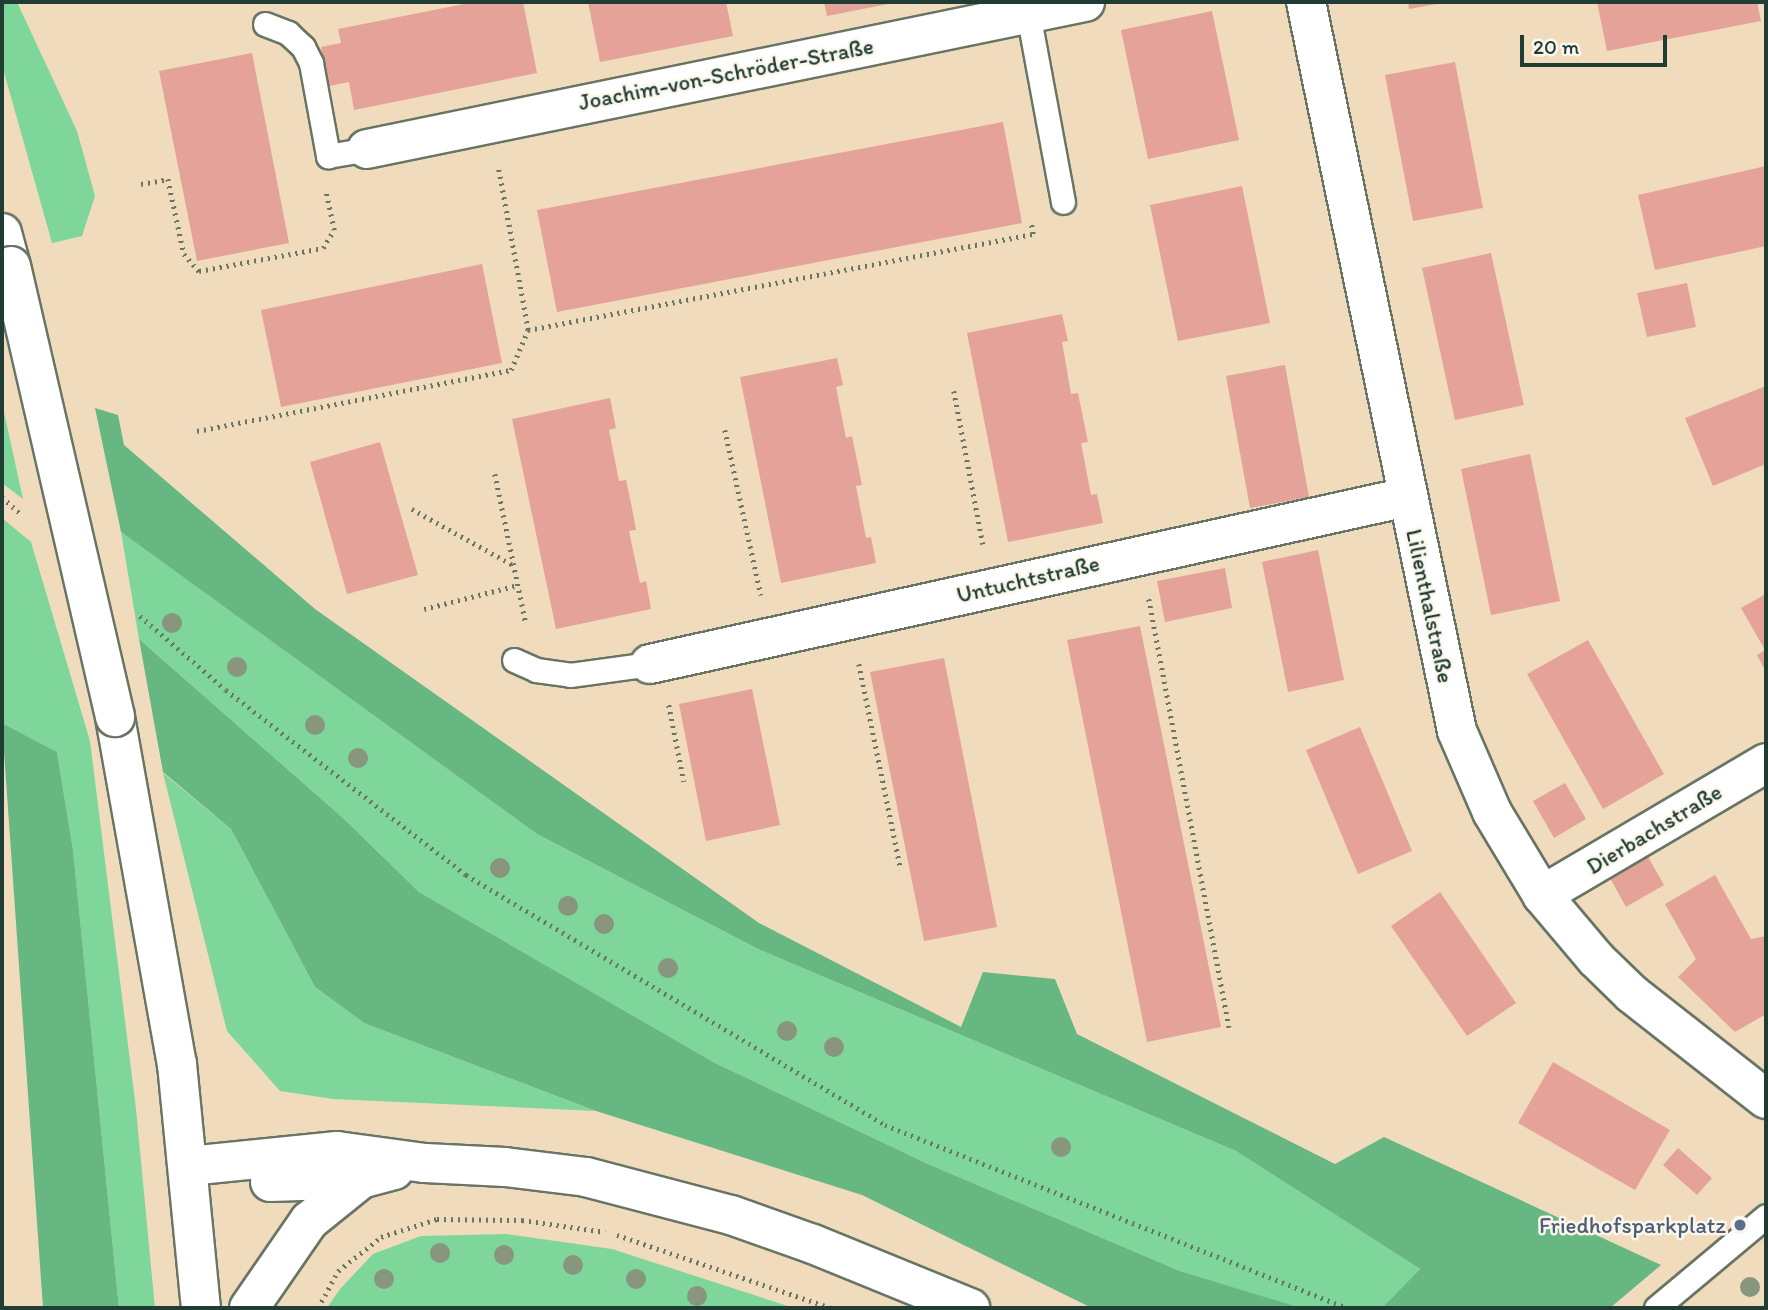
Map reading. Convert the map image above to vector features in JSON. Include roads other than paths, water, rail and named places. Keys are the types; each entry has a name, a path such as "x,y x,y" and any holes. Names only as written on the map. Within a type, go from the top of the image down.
{"street":[{"name":"Joachim-von-Schröder-Straße","path":"367,149 489,121 1085,2"},
{"name":"Lilienthalstraße","path":"1306,2 1457,731 1492,811 1542,895 1596,959 1632,994 1766,1099"},
{"path":"6,250 115,717 177,1064 201,1308"},
{"name":"Untuchtstraße","path":"650,664 991,586 1407,497"},
{"name":"Dierbachstraße","path":"1542,895 1766,763"},
{"path":"189,1166 337,1151 425,1163 505,1167 586,1177 657,1194 813,1244 970,1308"},
{"path":"189,1166 259,1183 361,1178 425,1163"},
{"path":"249,1308 309,1222 361,1178"}],"lane":[{"path":"1028,13 1063,202"},
{"path":"265,24 288,33 303,47 311,63 328,156 367,149"},
{"path":"514,660 536,670 570,675 650,664"},
{"path":"1656,1308 1766,1216"}],"place":[{"name":"Friedhofsparkplatz","path":"1740,1225"}]}
